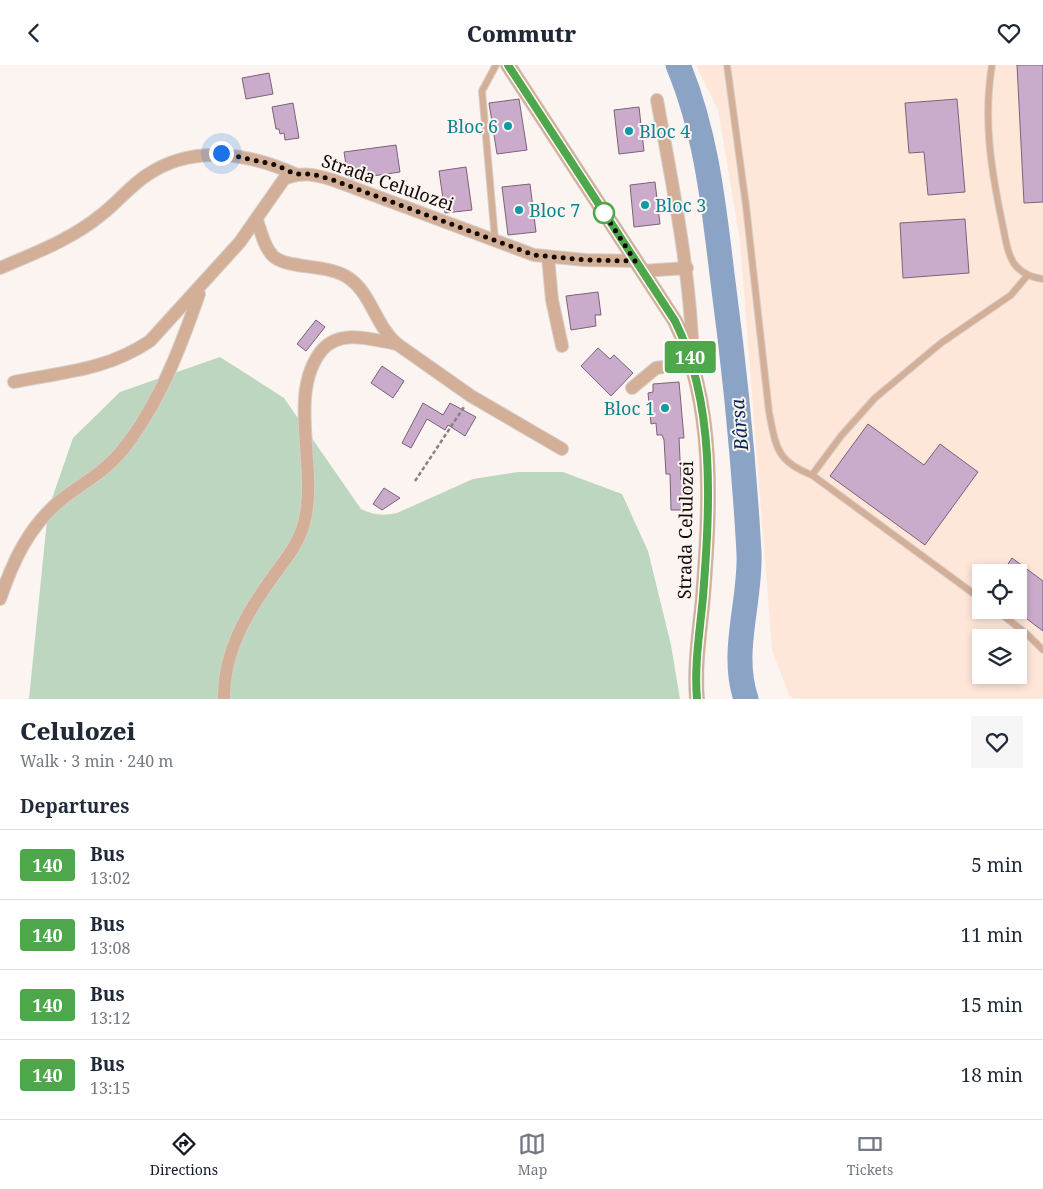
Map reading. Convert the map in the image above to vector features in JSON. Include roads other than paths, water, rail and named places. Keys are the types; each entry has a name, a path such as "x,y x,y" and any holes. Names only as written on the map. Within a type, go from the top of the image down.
{"street":[{"name":"Strada Celulozei","path":"508,65 675,321 693,363"},
{"name":"Strada Celulozei","path":"657,100 687,268 692,319 693,363 704,430 708,481 707,544 698,659 697,699"},
{"path":"0,268 76,233 101,215 146,175 164,165 192,156 221,153 276,165 295,174"},
{"name":"Strada Celulozei","path":"14,382 108,364 134,352 150,341 202,286 258,220 284,179 295,174 312,174 333,180 429,214 515,250 548,257 638,266 687,268"},
{"path":"258,220 266,246 274,257 292,263 335,271 350,279 358,286 376,318 397,344 471,397 562,449"},
{"path":"548,257 552,301 562,346"},
{"path":"0,599 8,575 34,526 61,500 96,477 119,453 141,423 175,358 202,286"},
{"path":"224,699 230,655 244,619 292,551 304,525 309,477 303,412 307,384 315,361 323,349 334,340 348,337 397,344"},
{"path":"632,388 656,368 693,363"}],"lane":[{"path":"496,65 482,91 496,242"},
{"path":"727,65 746,206 768,403 775,439 783,459 794,468 812,475 972,592"},
{"path":"992,65 987,112 991,167 1006,240 1015,265 1027,275 1043,279"},
{"path":"812,475 841,436 875,398 941,343 1011,295 1027,275"},
{"path":"1008,619 1043,650"}],"waterway":[{"name":"Bârsa","path":"678,65 696,118 708,172 735,384 745,485 749,553 749,571 740,645 740,663 746,699"}],"place":[{"name":"Bloc 6","path":"508,126"},
{"name":"Bloc 4","path":"629,131"},
{"name":"Bloc 3","path":"645,205"},
{"name":"Bloc 7","path":"519,210"},
{"name":"Bloc 1","path":"665,408"}]}
